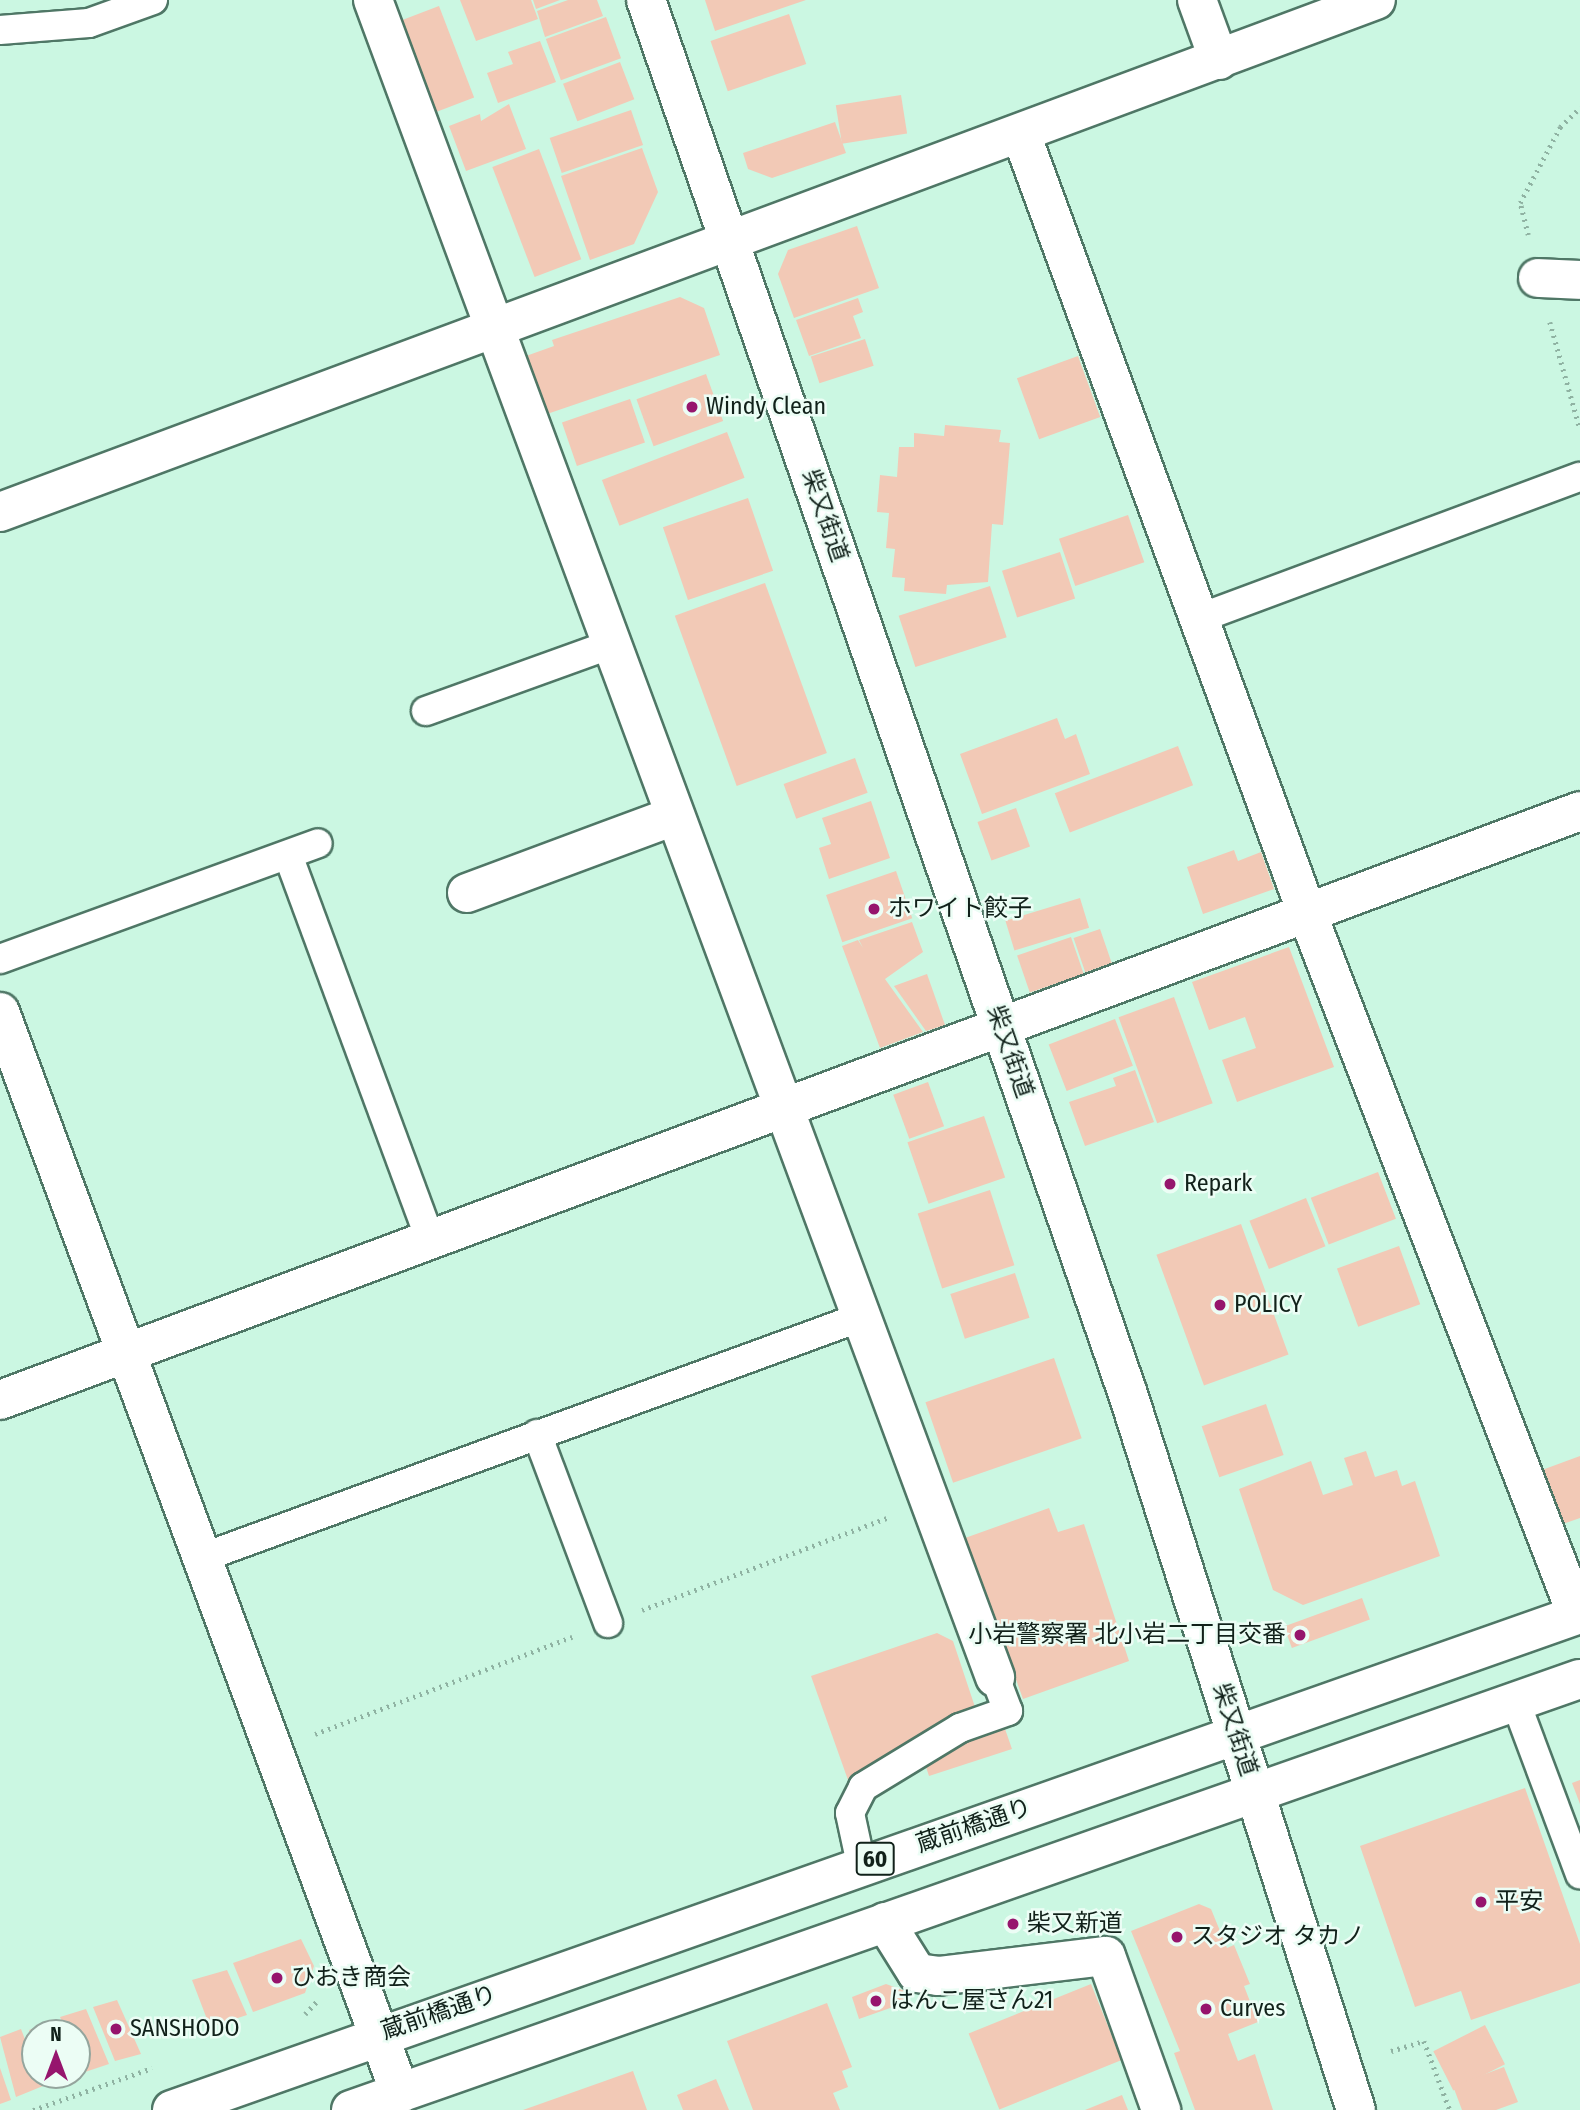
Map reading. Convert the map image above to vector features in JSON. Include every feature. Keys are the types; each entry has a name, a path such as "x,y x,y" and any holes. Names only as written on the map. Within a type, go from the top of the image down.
{"street":[{"path":"373,0 674,816 864,1316 995,1677"},
{"name":"柴又街道","path":"646,0 1002,1028 1239,1736 1356,2110"},
{"path":"1197,0 1219,60"},
{"path":"0,512 494,327 730,243 1376,0"},
{"path":"1021,134 1307,913 1579,1615"},
{"path":"1538,278 1580,280"},
{"path":"0,1401 1580,811"},
{"path":"467,893 674,816"},
{"path":"0,1012 10,1063 128,1352 403,2101"},
{"name":"蔵前橋通り","path":"172,2110 861,1864 1239,1736 1579,1615"},
{"path":"351,2110 403,2101 885,1922 1256,1796 1580,1679"},
{"path":"885,1922 917,1973 938,1976 1106,1956 1161,2110"}],"lane":[{"path":"0,30 89,23 153,0"},
{"path":"1200,618 1580,477"},
{"path":"426,711 612,644"},
{"path":"0,959 317,843"},
{"path":"288,855 431,1241"},
{"path":"204,1557 864,1316"},
{"path":"537,1434 608,1623"},
{"path":"861,1864 850,1813 863,1787 960,1728 1008,1711 995,1677"},
{"path":"1516,1703 1580,1874"}],"path":[{"path":"291,2020 304,2015 321,1989"},
{"path":"1391,2052 1424,2041 1450,2110"},
{"path":"33,2110 162,2065"}],"building":[{"path":"460,0 531,0 538,19 476,41"},
{"path":"533,0 560,0 536,9"},
{"path":"568,0 597,0 603,16 545,37 537,11"},
{"path":"705,0 806,0 715,31"},
{"path":"439,6 474,97 437,112 402,20"},
{"path":"789,14 806,64 728,91 711,41"},
{"path":"606,17 621,58 561,80 546,39"},
{"path":"540,41 556,82 498,103 487,73 513,64 508,52"},
{"path":"620,62 634,99 577,121 563,84"},
{"path":"901,95 907,134 842,144 836,105"},
{"path":"509,104 526,149 466,171 449,126 480,114 481,121"},
{"path":"631,110 643,145 562,173 550,138"},
{"path":"835,122 846,153 772,178 748,169 743,153"},
{"path":"642,148 658,192 634,244 590,260 561,176"},
{"path":"539,149 581,259 535,277 492,167"},
{"path":"857,226 879,288 794,318 778,274 788,250"},
{"path":"680,297 704,308 720,355 547,414 526,356 554,346 552,340"},
{"path":"858,298 863,312 853,316 861,338 809,356 796,320"},
{"path":"865,339 874,366 819,383 811,357"},
{"path":"1078,356 1100,417 1039,439 1017,378"},
{"path":"706,374 723,421 654,446 636,399"},
{"path":"630,399 645,442 577,466 562,422"},
{"path":"945,425 1001,430 999,442 1010,443 1003,525 992,524 988,582 947,585 946,594 904,591 905,578 892,577 895,549 886,548 889,513 877,512 880,475 897,477 899,447 914,447 914,433 944,436"},
{"path":"727,432 745,478 619,526 602,480"},
{"path":"748,498 773,571 688,600 663,527"},
{"path":"1128,515 1144,562 1075,586 1059,539"},
{"path":"1060,552 1075,599 1017,617 1002,571"},
{"path":"765,583 827,753 737,786 675,616"},
{"path":"990,586 1007,637 915,667 899,616"},
{"path":"1057,718 1065,739 1076,734 1090,774 982,814 960,754"},
{"path":"1178,746 1193,785 1070,833 1055,793"},
{"path":"855,758 868,793 796,819 784,784"},
{"path":"871,801 890,858 829,879 819,848 831,844 822,818"},
{"path":"1016,808 1030,847 991,861 977,822"},
{"path":"1234,850 1238,861 1261,852 1274,889 1203,914 1187,867"},
{"path":"896,871 912,918 842,942 826,895"},
{"path":"1080,898 1089,928 1014,950 1005,921"},
{"path":"912,922 923,952 885,979 923,1032 880,1048 842,946 858,940 863,948 859,940"},
{"path":"1100,929 1112,963 1085,972 1074,938"},
{"path":"1071,937 1084,974 1030,992 1017,956"},
{"path":"1289,947 1334,1067 1237,1102 1222,1060 1256,1048 1245,1017 1209,1030 1192,982"},
{"path":"927,974 945,1025 926,1031 894,986"},
{"path":"1174,997 1213,1103 1157,1123 1119,1017"},
{"path":"1115,1019 1133,1066 1067,1091 1049,1044"},
{"path":"1135,1070 1154,1122 1085,1146 1069,1102 1116,1086 1113,1078"},
{"path":"928,1082 944,1126 909,1139 893,1095"},
{"path":"984,1116 1005,1177 929,1204 907,1142"},
{"path":"1378,1172 1396,1219 1329,1244 1311,1198"},
{"path":"990,1190 1014,1265 942,1289 918,1213"},
{"path":"1306,1198 1325,1246 1269,1269 1249,1221"},
{"path":"1241,1224 1289,1355 1204,1385 1156,1255"},
{"path":"1399,1246 1420,1304 1358,1327 1337,1269"},
{"path":"1015,1273 1030,1318 965,1339 950,1294"},
{"path":"1054,1358 1082,1438 953,1483 925,1402"},
{"path":"1266,1404 1284,1455 1219,1477 1202,1426"},
{"path":"1366,1451 1375,1477 1397,1470 1402,1486 1415,1481 1440,1556 1303,1605 1273,1590 1239,1489 1311,1461 1323,1495 1353,1485 1344,1458"},
{"path":"1580,1456 1580,1518 1560,1525 1542,1470"},
{"path":"1049,1508 1058,1532 1084,1524 1129,1661 1023,1699 965,1538"},
{"path":"1362,1598 1370,1620 1292,1648 1284,1626"},
{"path":"937,1633 953,1641 975,1707 848,1780 811,1676"},
{"path":"1004,1726 1012,1749 929,1776 925,1764 961,1741"},
{"path":"1580,1780 1580,1804 1572,1783"},
{"path":"1525,1788 1580,1944 1580,1983 1471,2020 1461,1991 1415,2007 1360,1846"},
{"path":"1199,1904 1211,1909 1227,1948 1234,1945 1250,1984 1244,1986 1258,2022 1228,2034 1238,2061 1255,2054 1273,2110 1195,2110 1174,2053 1180,2051 1131,1931"},
{"path":"301,1939 314,1966 305,1993 253,2012 233,1963"},
{"path":"227,1970 247,2015 210,2027 192,1980"},
{"path":"886,1984 908,1992 910,2001 859,2019 852,1997"},
{"path":"1091,1984 1122,2060 999,2109 969,2033"},
{"path":"117,2000 141,2054 115,2061 93,2007"},
{"path":"827,2003 852,2067 842,2071 848,2087 833,2093 840,2110 753,2110 727,2041"},
{"path":"86,2009 90,2019 61,2019 60,2017"},
{"path":"91,2021 109,2064 91,2070"},
{"path":"1485,2025 1505,2064 1453,2091 1433,2051"},
{"path":"21,2029 21,2089 36,2089 16,2097 0,2037"},
{"path":"1504,2067 1518,2102 1496,2110 1462,2110 1453,2086"},
{"path":"0,2068 11,2100 0,2104"},
{"path":"633,2071 647,2110 523,2110"},
{"path":"716,2079 729,2110 683,2110 677,2095"},
{"path":"1122,2095 1128,2110 1085,2110"}],"place":[{"name":"Windy Clean","path":"692,407"},
{"name":"ホワイト餃子","path":"874,909"},
{"name":"Repark","path":"1170,1184"},
{"name":"POLICY","path":"1220,1305"},
{"name":"小岩警察署 北小岩二丁目交番","path":"1300,1635"},
{"name":"平安","path":"1481,1902"},
{"name":"柴又新道","path":"1013,1924"},
{"name":"スタジオ タカノ","path":"1177,1937"},
{"name":"ひおき商会","path":"277,1978"},
{"name":"はんこ屋さん21","path":"876,2001"},
{"name":"Curves","path":"1206,2009"},
{"name":"SANSHODO","path":"116,2029"}]}
